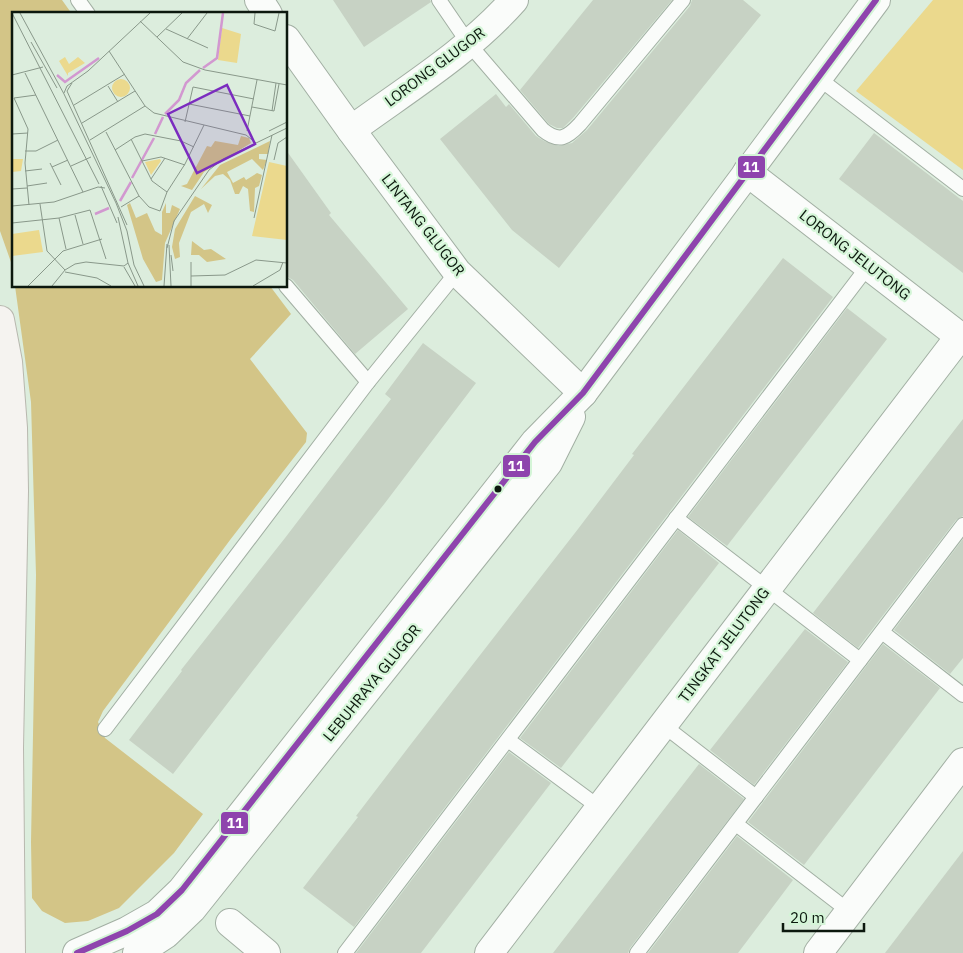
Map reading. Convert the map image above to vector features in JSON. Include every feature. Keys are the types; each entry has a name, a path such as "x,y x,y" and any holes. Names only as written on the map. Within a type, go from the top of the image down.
{"main road":[{"path":"0,320 8,362 13,428 14,491 9,748 11,953"}],"street":[{"path":"259,0 267,12"},
{"name":"LORONG GLUGOR","path":"351,130 469,44 497,19 514,0"},
{"name":"LEBUHRAYA GLUGOR","path":"77,953 127,931 157,914 182,890 369,670 548,464 583,393 876,0"},
{"name":"LINTANG GLUGOR","path":"288,42 351,130 458,272 583,393"},
{"name":"LORONG JELUTONG","path":"747,172 961,338"},
{"name":"TINGKAT JELUTONG","path":"494,951 663,725 961,338"},
{"name":"LEBUHRAYA GLUGOR","path":"137,953 166,934 192,909 369,670"},
{"path":"822,952 963,762"},
{"path":"230,923 266,953"}],"lane":[{"path":"78,0 87,12"},
{"path":"439,0 469,44 543,130 558,138 571,134 580,124 682,0"},
{"path":"817,77 963,189"},
{"path":"345,953 869,265"},
{"path":"105,729 368,382 458,272"},
{"path":"288,288 368,382"},
{"path":"676,518 860,660"},
{"path":"637,953 963,525"},
{"path":"882,632 963,695"},
{"path":"663,725 756,797"},
{"path":"508,740 600,808"},
{"path":"736,824 850,912"}],"shaded area":[{"path":"0,0 62,0 71,12 12,12 12,265 0,231"},
{"path":"933,0 963,0 963,170 856,91"},
{"path":"15,288 272,288 291,314 250,359 307,433 306,442 230,540 103,711 98,722 105,738 203,814 174,853 119,908 88,921 65,923 42,911 32,898 31,842 36,575 31,402"}],"building":[{"path":"333,0 430,0 431,2 364,47"},
{"path":"593,0 672,0 573,118 563,128 557,128 549,124 520,90"},
{"path":"692,0 743,0 761,15 559,268 512,230 440,139 496,94 506,107 509,104 536,136 559,146 572,143 587,130 690,6"},
{"path":"874,133 963,201 963,273 839,179"},
{"path":"288,153 331,213 329,215 408,309 355,354 293,280 288,277"},
{"path":"783,258 833,297 354,927 303,888"},
{"path":"847,308 887,339 727,546 688,517"},
{"path":"423,343 476,383 385,503 173,774 129,740 391,399 385,394"},
{"path":"963,419 963,516 956,520 858,648 813,613"},
{"path":"678,530 719,563 561,768 520,738"},
{"path":"963,539 963,658 950,674 894,630"},
{"path":"805,629 848,662 754,785 710,750"},
{"path":"883,644 940,688 804,865 748,822"},
{"path":"509,752 551,783 421,953 356,953"},
{"path":"699,764 744,799 628,953 553,953"},
{"path":"737,836 793,880 738,953 648,953"},
{"path":"963,851 963,953 885,953"}],"transit line":[{"name":"11","path":"77,953 127,931 157,914 182,890 535,442 583,393 876,0"}]}
